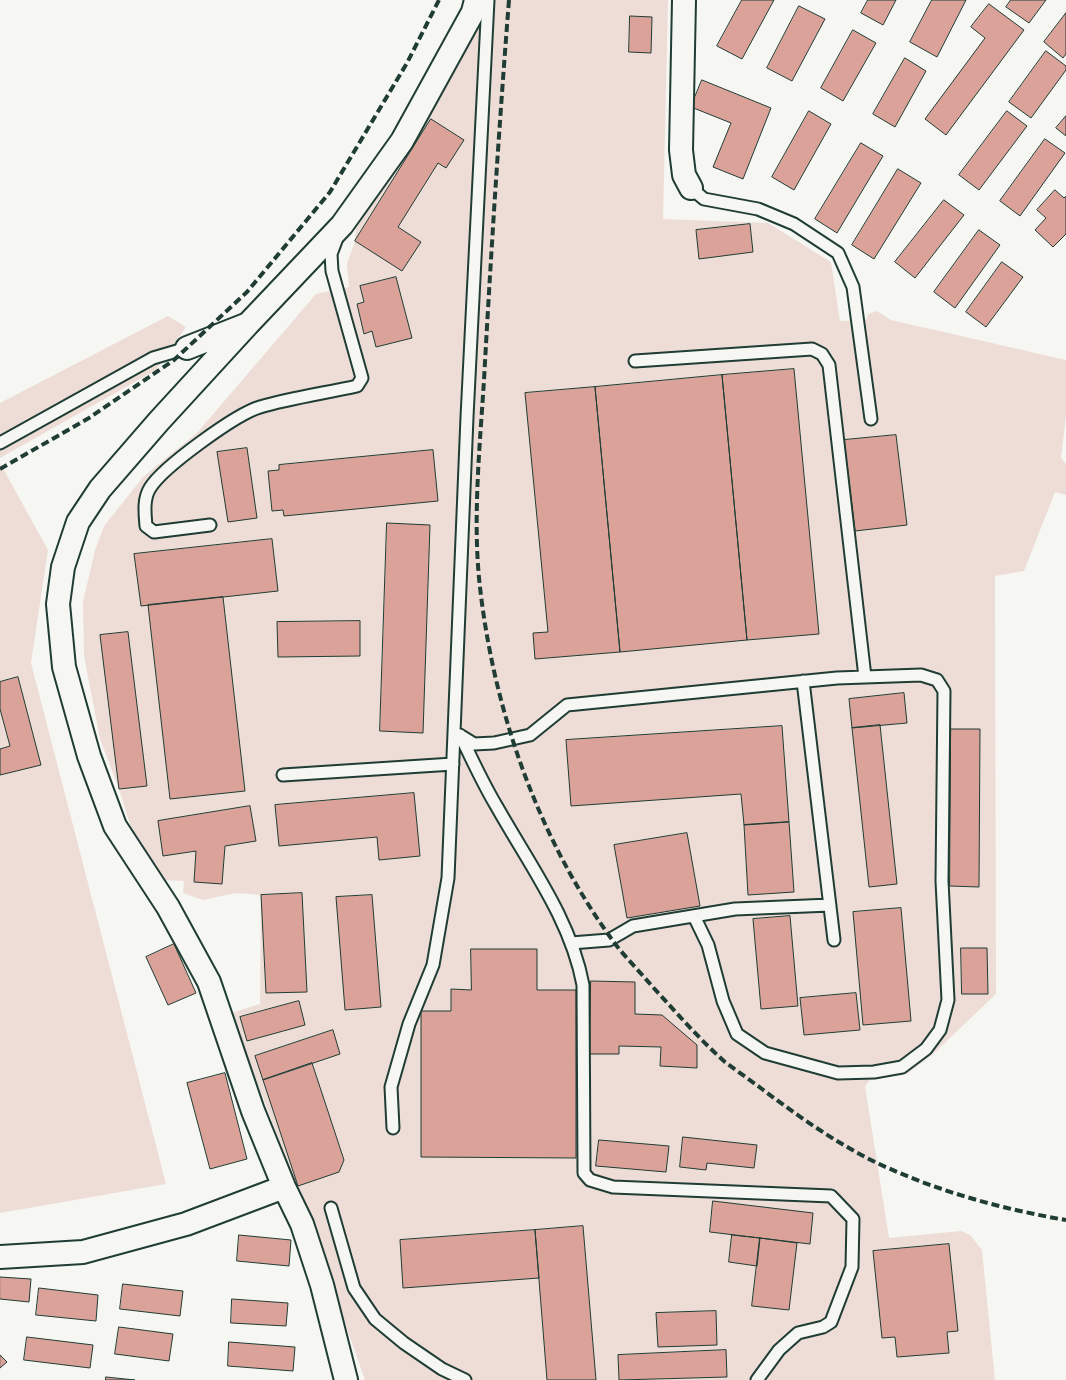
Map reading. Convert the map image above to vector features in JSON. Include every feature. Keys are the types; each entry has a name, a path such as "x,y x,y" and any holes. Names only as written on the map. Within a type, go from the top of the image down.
{"street":[{"path":"346,1380 322,1285 302,1224 284,1188 253,1111 209,982 168,906 115,826 89,756 64,667 58,604 63,567 78,522 100,489 158,421 342,225 402,141 473,12 476,0"},
{"path":"684,0 681,150 684,175 691,188"},
{"path":"186,348 248,324"},
{"path":"0,1258 83,1252 186,1224 284,1188"}],"lane":[{"path":"393,1128 391,1087 409,1024 433,965 448,878 467,417 488,0"},
{"path":"691,188 704,198 758,209 794,224 838,253 853,287 871,419"},
{"path":"210,525 154,532 146,526 145,507 149,490 166,470 218,430 258,407 357,386 362,378 332,271 331,254 342,225"},
{"path":"0,443 153,358 186,348"},
{"path":"634,361 812,349 822,354 830,365 865,677"},
{"path":"460,736 474,744 494,743 530,735 567,705 837,678 922,675 937,680 944,691 942,881 948,1000 940,1030 926,1049 902,1067 874,1072 838,1073 764,1053 737,1034 722,1001 708,944 694,916"},
{"path":"803,681 834,940"},
{"path":"455,724 496,805 554,905 579,963 583,985 584,1172 590,1180 613,1187 831,1196 853,1220 852,1267 831,1322 822,1327 798,1332 779,1350 757,1380"},
{"path":"283,775 453,764"},
{"path":"571,943 609,940 633,926 735,909 830,905"},
{"path":"331,1208 354,1288 375,1319 404,1343 442,1369 465,1380"}],"shaded area":[{"path":"488,0 668,0 663,219 768,223 831,262 840,321 866,320 868,314 877,311 891,320 1066,360 1066,416 1061,458 1066,464 1066,495 1055,492 1024,571 995,576 996,994 932,1055 907,1074 870,1080 865,1086 889,1238 961,1231 970,1235 982,1250 995,1380 365,1380 298,1190 231,1013 260,1004 261,895 236,893 203,900 183,893 184,881 161,880 140,856 119,789 100,739 84,656 83,602 95,550 104,526 144,476 197,433 316,294 349,287 347,264 355,241 356,229 471,39"},
{"path":"168,316 186,327 156,370 0,458 0,403"},
{"path":"0,463 48,550 31,663 166,1184 0,1213"}],"building":[{"path":"742,0 774,0 742,59 717,46"},
{"path":"868,0 896,0 883,25 861,13"},
{"path":"932,0 966,0 937,57 910,42"},
{"path":"1011,0 1046,0 1029,23 1006,7"},
{"path":"989,4 1024,30 946,135 925,119 985,38 971,27"},
{"path":"799,6 825,19 792,81 767,68"},
{"path":"1066,13 1066,54 1063,58 1044,42"},
{"path":"630,16 652,17 651,53 629,52"},
{"path":"853,30 876,43 843,101 821,88"},
{"path":"1046,51 1066,66 1066,70 1031,118 1009,102"},
{"path":"905,58 926,71 895,127 873,114"},
{"path":"702,80 771,108 743,179 713,167 731,123 691,107"},
{"path":"809,111 831,124 794,190 772,177"},
{"path":"1007,111 1027,126 979,190 959,175"},
{"path":"1066,116 1066,136 1056,128"},
{"path":"431,119 464,140 446,168 438,163 398,227 421,242 402,271 355,241"},
{"path":"1045,139 1065,153 1020,216 1000,201"},
{"path":"861,143 883,156 837,233 815,219"},
{"path":"898,169 921,183 874,259 852,245"},
{"path":"1055,190 1064,198 1066,196 1066,234 1053,247 1035,230 1046,218 1037,210"},
{"path":"944,200 964,215 915,278 895,262"},
{"path":"750,224 753,252 699,259 696,230"},
{"path":"979,230 1000,245 955,308 934,292"},
{"path":"1002,262 1023,277 986,327 966,312"},
{"path":"396,277 412,338 376,347 372,331 364,334 357,304 364,302 360,286"},
{"path":"794,369 819,634 747,640 722,375"},
{"path":"722,375 747,640 620,652 595,387"},
{"path":"595,387 620,652 535,659 533,633 548,632 525,393"},
{"path":"896,435 907,525 855,531 844,440"},
{"path":"247,448 257,518 228,522 217,452"},
{"path":"433,450 438,501 284,516 283,510 272,511 268,471 279,470 279,465"},
{"path":"387,523 430,525 423,733 380,731"},
{"path":"272,539 278,591 141,606 134,554"},
{"path":"223,597 245,791 170,799 148,605"},
{"path":"360,621 360,656 278,657 277,622"},
{"path":"128,632 147,786 119,789 100,635"},
{"path":"18,677 41,765 0,775 0,749 10,746 0,709 0,682"},
{"path":"904,693 907,723 852,728 849,699"},
{"path":"880,725 897,884 869,887 852,728"},
{"path":"782,726 789,822 744,825 741,794 571,806 566,740"},
{"path":"951,729 980,729 979,887 950,886"},
{"path":"414,793 420,856 379,860 377,837 279,846 275,805"},
{"path":"250,806 256,841 225,846 222,884 194,882 196,851 163,856 158,821"},
{"path":"789,822 794,892 748,895 744,825"},
{"path":"687,833 700,906 627,918 614,845"},
{"path":"302,893 307,992 266,993 261,895"},
{"path":"372,895 381,1007 345,1010 336,897"},
{"path":"901,908 911,1021 863,1025 853,912"},
{"path":"790,916 798,1006 761,1009 753,919"},
{"path":"174,944 196,993 168,1005 146,957"},
{"path":"961,948 987,948 988,994 962,994"},
{"path":"471,949 537,949 537,990 576,990 576,1158 421,1157 421,1011 451,1011 451,989 471,990"},
{"path":"591,981 635,982 635,1014 662,1015 697,1045 697,1068 660,1066 661,1047 619,1046 619,1054 590,1054"},
{"path":"856,993 860,1030 804,1035 800,998"},
{"path":"299,1001 305,1025 247,1041 240,1017"},
{"path":"333,1030 340,1054 263,1080 255,1056"},
{"path":"312,1063 344,1160 339,1172 298,1186 263,1080"},
{"path":"225,1073 247,1159 210,1169 187,1083"},
{"path":"683,1137 757,1145 754,1168 707,1163 706,1170 680,1167"},
{"path":"599,1140 669,1146 666,1172 596,1166"},
{"path":"713,1201 813,1213 810,1244 710,1232"},
{"path":"583,1226 596,1380 547,1380 535,1230"},
{"path":"535,1230 539,1278 403,1288 400,1240"},
{"path":"239,1235 291,1240 289,1266 237,1261"},
{"path":"732,1235 760,1238 757,1266 729,1262"},
{"path":"760,1238 797,1243 789,1310 752,1306"},
{"path":"949,1244 958,1331 947,1332 949,1353 897,1357 895,1337 882,1338 873,1251"},
{"path":"0,1277 31,1279 29,1302 0,1299"},
{"path":"123,1284 183,1291 180,1316 120,1309"},
{"path":"39,1288 98,1295 96,1321 36,1315"},
{"path":"232,1299 288,1303 286,1326 231,1323"},
{"path":"716,1311 717,1345 658,1347 656,1313"},
{"path":"119,1327 173,1334 169,1361 115,1354"},
{"path":"27,1337 93,1345 90,1368 24,1360"},
{"path":"229,1342 295,1347 293,1371 228,1366"},
{"path":"726,1350 727,1377 619,1380 618,1355"},
{"path":"0,1355 7,1362 0,1368"},
{"path":"106,1377 135,1380 106,1380"}],"railway":[{"path":"0,469 89,418 174,360 247,292 330,192 407,63 439,0"},
{"path":"509,0 479,454 477,554 485,626 495,675 507,723 523,771 542,817 564,862 588,904 616,945 687,1025 725,1062 818,1129 877,1163 923,1182 993,1205 1066,1220"}]}
